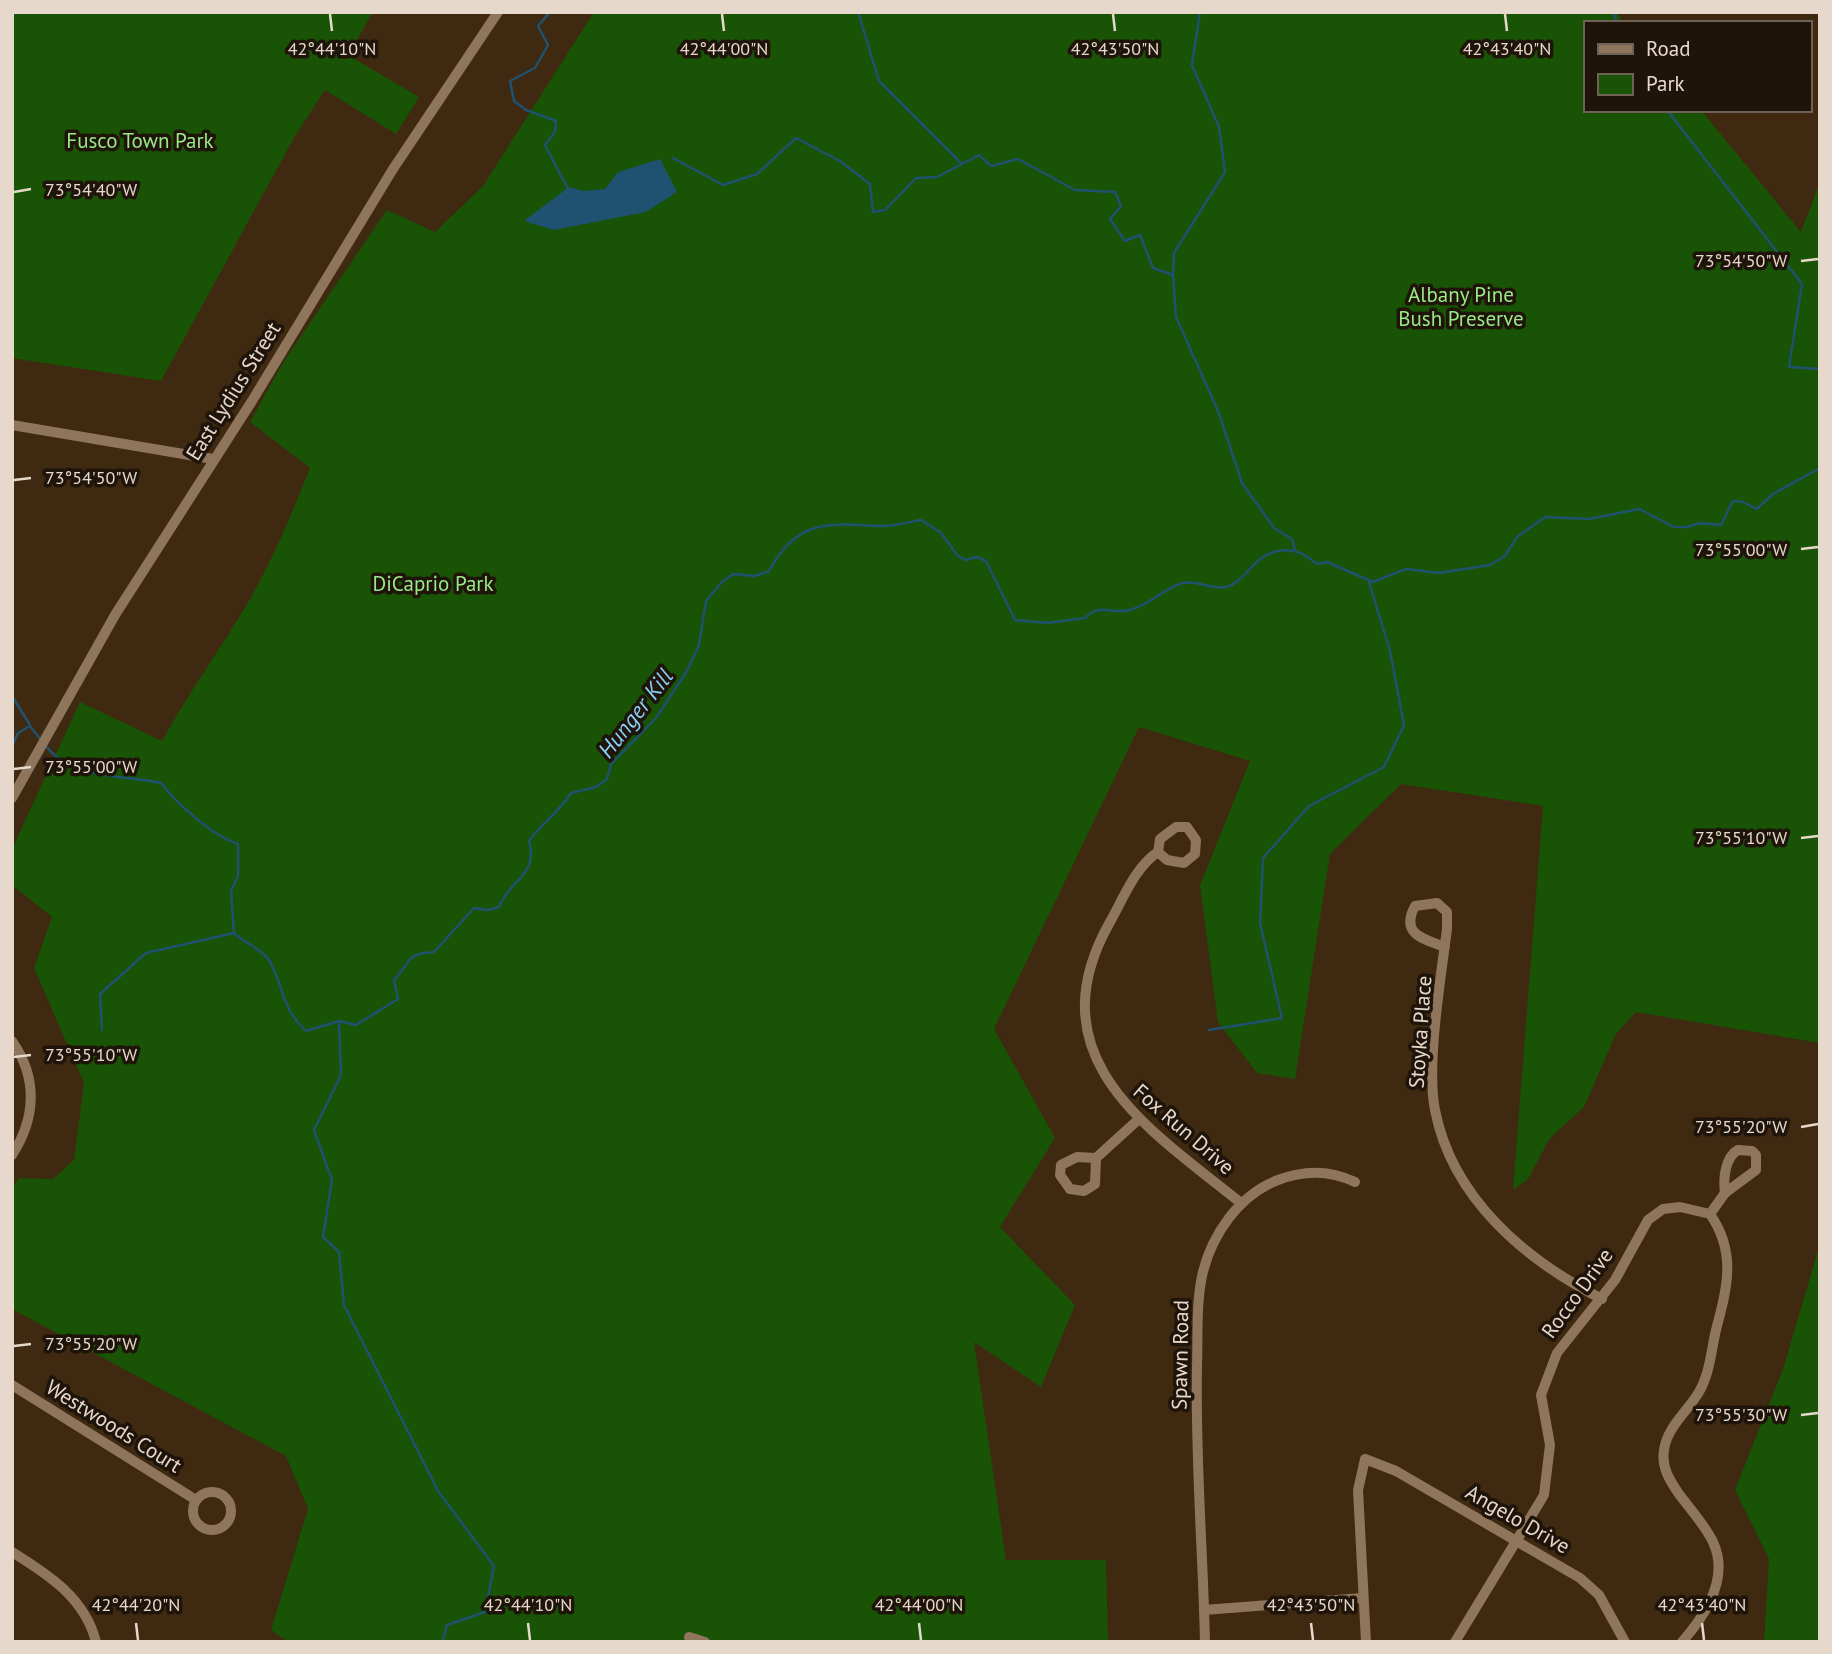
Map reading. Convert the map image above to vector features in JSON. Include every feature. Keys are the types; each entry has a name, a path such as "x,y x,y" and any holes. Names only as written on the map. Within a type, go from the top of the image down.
{"street":[{"name":"East Lydius Street","path":"12,798 108,626 393,169 498,12"},
{"path":"12,425 213,459"},
{"name":"Fox Run Drive","path":"1158,852 1142,866 1095,951 1086,1000 1090,1044 1103,1075 1139,1119 1241,1203"},
{"name":"Stoyka Place","path":"1445,947 1418,937 1411,928 1409,918 1415,906 1437,904 1447,912 1445,947 1433,1072 1435,1109 1455,1167 1468,1191 1507,1235 1572,1284 1601,1299"},
{"path":"12,1041 26,1067 32,1097 27,1128 12,1155"},
{"path":"1096,1158 1139,1119"},
{"path":"1682,1642 1705,1613 1717,1581 1714,1542 1670,1481 1663,1452 1676,1422 1699,1391 1705,1376 1727,1286 1730,1268 1727,1248 1720,1229 1710,1214 1725,1193 1756,1170 1758,1163 1752,1151 1738,1150 1732,1154 1726,1174 1725,1193"},
{"name":"Spawn Road","path":"1205,1642 1197,1393 1199,1296 1207,1261 1226,1222 1241,1203 1269,1183 1301,1173 1322,1172 1355,1182"},
{"name":"Rocco Drive","path":"1455,1642 1544,1495 1550,1445 1541,1395 1570,1334 1601,1299 1648,1220 1663,1209 1680,1207 1710,1214"},
{"name":"Westwoods Court","path":"12,1385 196,1500"},
{"name":"Angelo Drive","path":"1362,1598 1358,1490 1366,1459 1396,1471 1516,1539 1591,1587 1599,1595 1625,1642"},
{"path":"206,1492 225,1497 231,1509 228,1522 212,1531 201,1527 194,1518 196,1500 206,1492"},
{"path":"12,1552 72,1596 86,1612 96,1642"},
{"path":"1204,1610 1362,1598 1366,1642"},
{"path":"689,1637 705,1642"}],"green space":[{"name":"Fusco Town Park","path":"12,12 373,12 348,55 419,97 396,134 325,90 295,136 161,381 12,358"},
{"path":"594,12 1617,12 1622,21 1584,21 1584,112 1703,112 1801,232 1820,182 1820,1043 1636,1012 1616,1034 1584,1107 1550,1138 1528,1179 1513,1190 1543,806 1401,784 1330,854 1295,1079 1257,1073 1218,1022 1200,885 1250,761 1139,727 994,1029 1055,1138 1000,1227 1075,1305 1041,1387 974,1342 1006,1560 1106,1560 1108,1642 288,1642 271,1630 308,1509 286,1456 12,1309 12,1187 19,1178 53,1179 74,1160 84,1083 34,968 52,917 12,885 12,849 80,702 162,741 241,614 287,524 310,468 250,422 284,361 387,210 435,232 483,186"},
{"path":"1820,1244 1820,1642 1764,1642 1769,1559 1735,1490 1783,1369"}],"water":[{"path":"660,159 677,192 646,212 554,230 524,221 569,187 584,191 605,189 618,172"}],"waterway":[{"path":"550,12 538,26 548,45 535,68 510,81 514,101 526,110 556,121 555,132 545,145 569,191"},
{"path":"858,12 879,81 962,164"},
{"path":"1173,274 1174,253 1225,172 1219,127 1192,65 1200,12"},
{"path":"1613,12 1616,21"},
{"path":"1669,112 1802,284 1789,367 1820,369"},
{"path":"673,158 723,185 757,174 796,138 840,161 870,184 873,212 885,210 916,178 937,177 979,155 991,166 1018,159 1075,190 1115,192 1121,206 1110,219 1125,241 1140,235 1153,268 1173,275 1176,317 1218,411 1242,483 1274,528 1292,539 1295,550"},
{"name":"Hunger Kill","path":"45,745 56,757 83,770 161,783 196,818 238,844 238,876 231,891 234,933 269,960 287,1005 306,1031 339,1021 356,1025 398,999 394,980 413,957 434,952 474,908 488,910 499,907 527,869 531,852 529,841 534,835 571,793 596,787 607,779 611,764 656,718 687,671 699,645 706,601 721,583 733,574 755,576 769,571 780,553 792,541 817,528 831,525 887,526 921,520 940,532 958,556 965,560 977,557 986,561 1015,620 1047,623 1085,618 1101,610 1130,610 1183,583 1226,587 1239,580 1262,558 1278,551 1299,553 1317,564 1327,562 1373,582 1406,569 1439,573 1490,565 1505,556 1517,537 1545,517 1589,519 1639,509 1674,527 1700,523 1721,525 1733,501 1743,502 1757,509 1773,494 1820,468"},
{"path":"1209,1030 1282,1018 1260,923 1263,858 1309,806 1384,767 1404,725 1390,651 1369,582"},
{"path":"12,696 30,725"},
{"name":"Hunger Kill","path":"12,746 18,733 30,726 41,740"},
{"path":"102,1030 100,994 146,953 234,933"},
{"path":"339,1022 341,1075 314,1130 332,1180 323,1237 339,1252 344,1305 438,1491 494,1566 485,1612 447,1625 442,1642"}],"park label":[{"name":"Albany Pine Bush Preserve","path":"1461,306"},
{"name":"DiCaprio Park","path":"433,583"}]}
